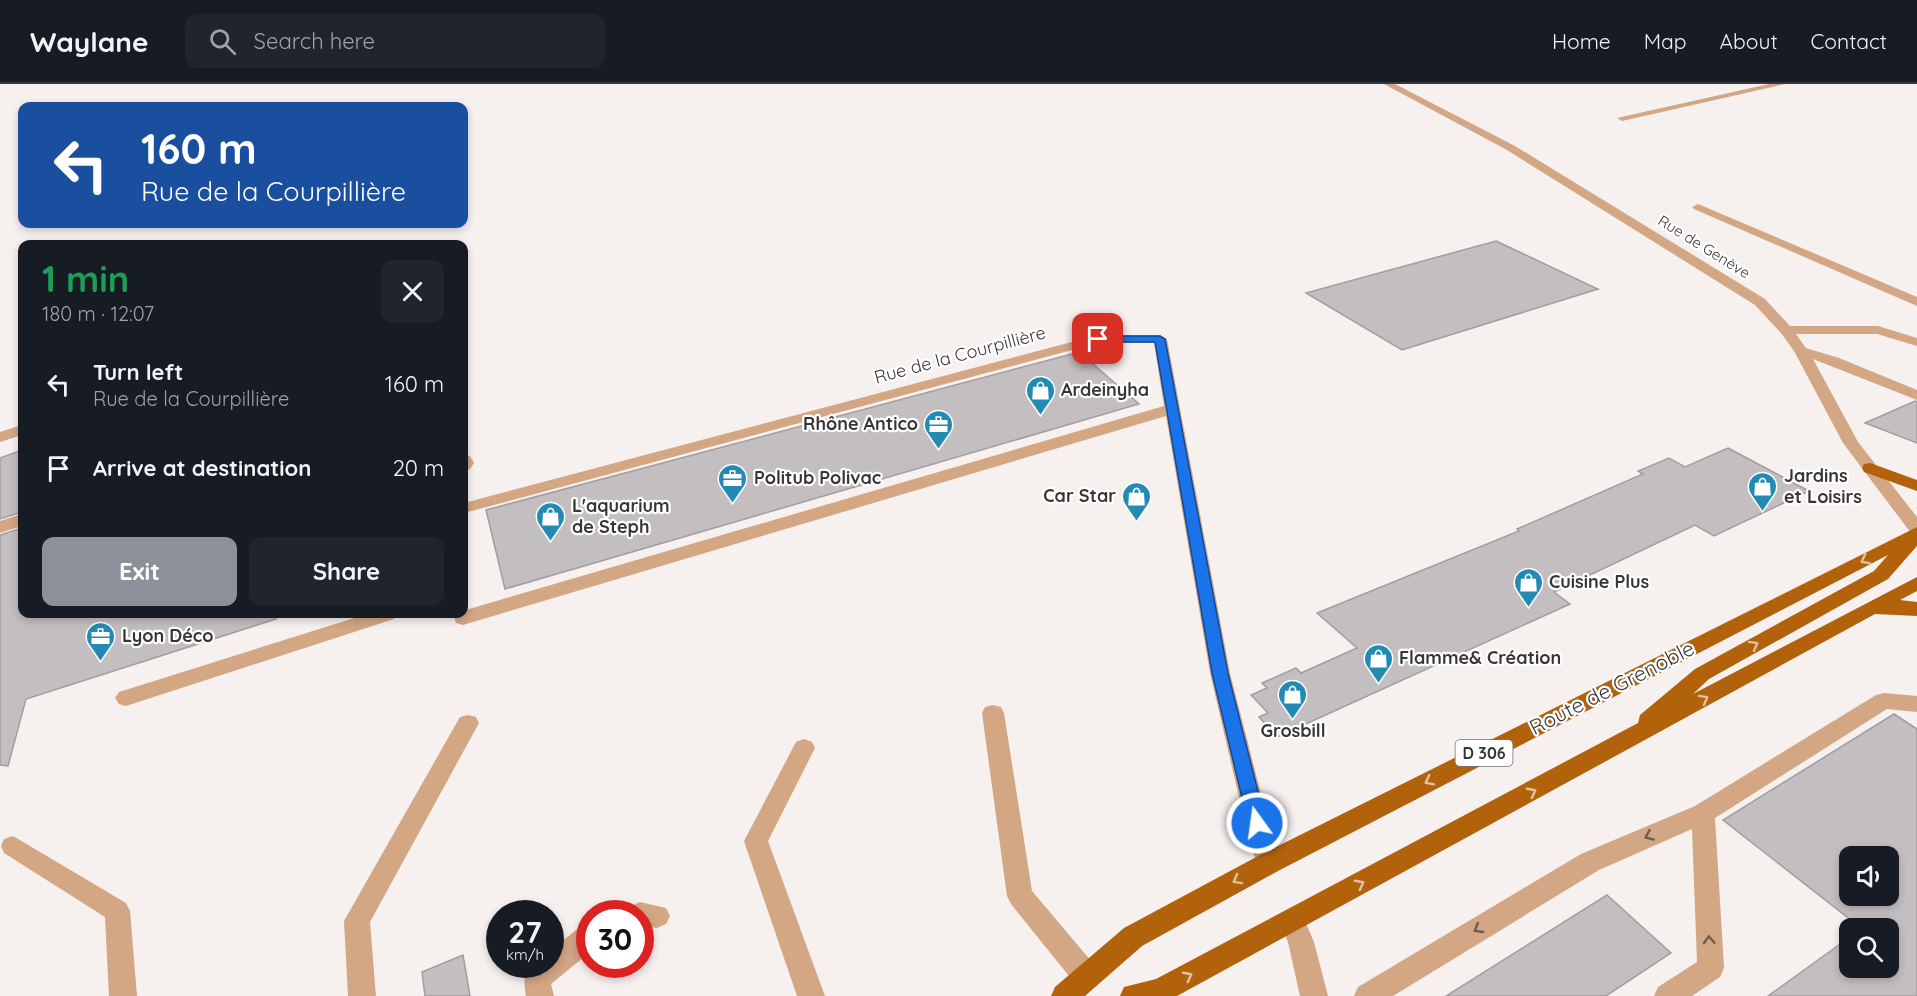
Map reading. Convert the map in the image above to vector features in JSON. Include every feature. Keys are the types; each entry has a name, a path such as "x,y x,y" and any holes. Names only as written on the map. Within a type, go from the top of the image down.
{"main road":[{"path":"1870,468 1917,486"},
{"path":"1624,743 1702,674 1881,574 1917,532"},
{"name":"Route de Grenoble","path":"1065,996 1133,937 1269,863 1917,532"},
{"path":"1134,996 1160,991 1624,743 1917,583"},
{"path":"1872,608 1917,609"}],"street":[{"name":"Rue de Genève","path":"1388,84 1510,148 1661,239 1760,303 1786,330 1801,351 1851,442 1917,532"},
{"path":"1622,118 1781,84"},
{"path":"1698,207 1917,302"},
{"path":"1786,330 1878,330 1917,342"},
{"name":"Rue de la Courpillière","path":"468,507 1098,339 1160,339 1220,673 1262,844 1269,863"},
{"path":"1801,351 1834,361 1917,394"},
{"path":"468,617 1172,409"},
{"path":"0,437 18,431"},
{"path":"0,528 18,521"},
{"path":"126,698 375,618"},
{"path":"1368,996 1590,862 1703,813 1884,701 1917,704"},
{"path":"993,713 1020,896 1088,977"},
{"path":"362,996 357,921 468,723"},
{"path":"804,748 756,841 811,996"},
{"path":"1668,996 1711,968 1703,813"},
{"path":"13,846 117,911 123,996"},
{"path":"1292,920 1301,942 1314,996"},
{"path":"540,996 537,979 576,947"}],"building":[{"path":"1496,241 1598,289 1402,350 1306,293"},
{"path":"1079,352 1139,404 505,589 486,510"},
{"path":"1917,402 1917,443 1865,423"},
{"path":"1728,448 1809,491 1714,536 1695,525 1554,592 1570,604 1277,737 1259,717 1268,713 1251,695 1267,688 1262,683 1296,668 1301,673 1357,648 1317,613 1519,531 1517,529 1643,474 1638,471 1669,458 1685,467"},
{"path":"18,451 18,513 0,519 0,458"},
{"path":"18,529 18,618 276,619 26,699 8,766 0,765 0,535"},
{"path":"1894,714 1917,729 1917,996 1768,996 1839,945 1839,978 1899,978 1899,918 1848,918 1723,820"},
{"path":"1607,895 1671,953 1606,996 1446,996"},
{"path":"463,955 470,996 425,996 422,972"}],"place":[{"name":"Ardeinyha","path":"1040,416"},
{"name":"Rhône Antico","path":"939,450"},
{"name":"Politub Polivac","path":"733,504"},
{"name":"Jardins et Loisirs","path":"1763,512"},
{"name":"Car Star","path":"1137,522"},
{"name":"L'aquarium de Steph","path":"551,542"},
{"name":"Cuisine Plus","path":"1528,608"},
{"name":"Lyon Déco","path":"101,662"},
{"name":"Flamme& Création","path":"1378,684"},
{"name":"Grosbill","path":"1293,720"}],"route":[{"path":"1098,339 1160,339 1220,673 1257,823"}]}
